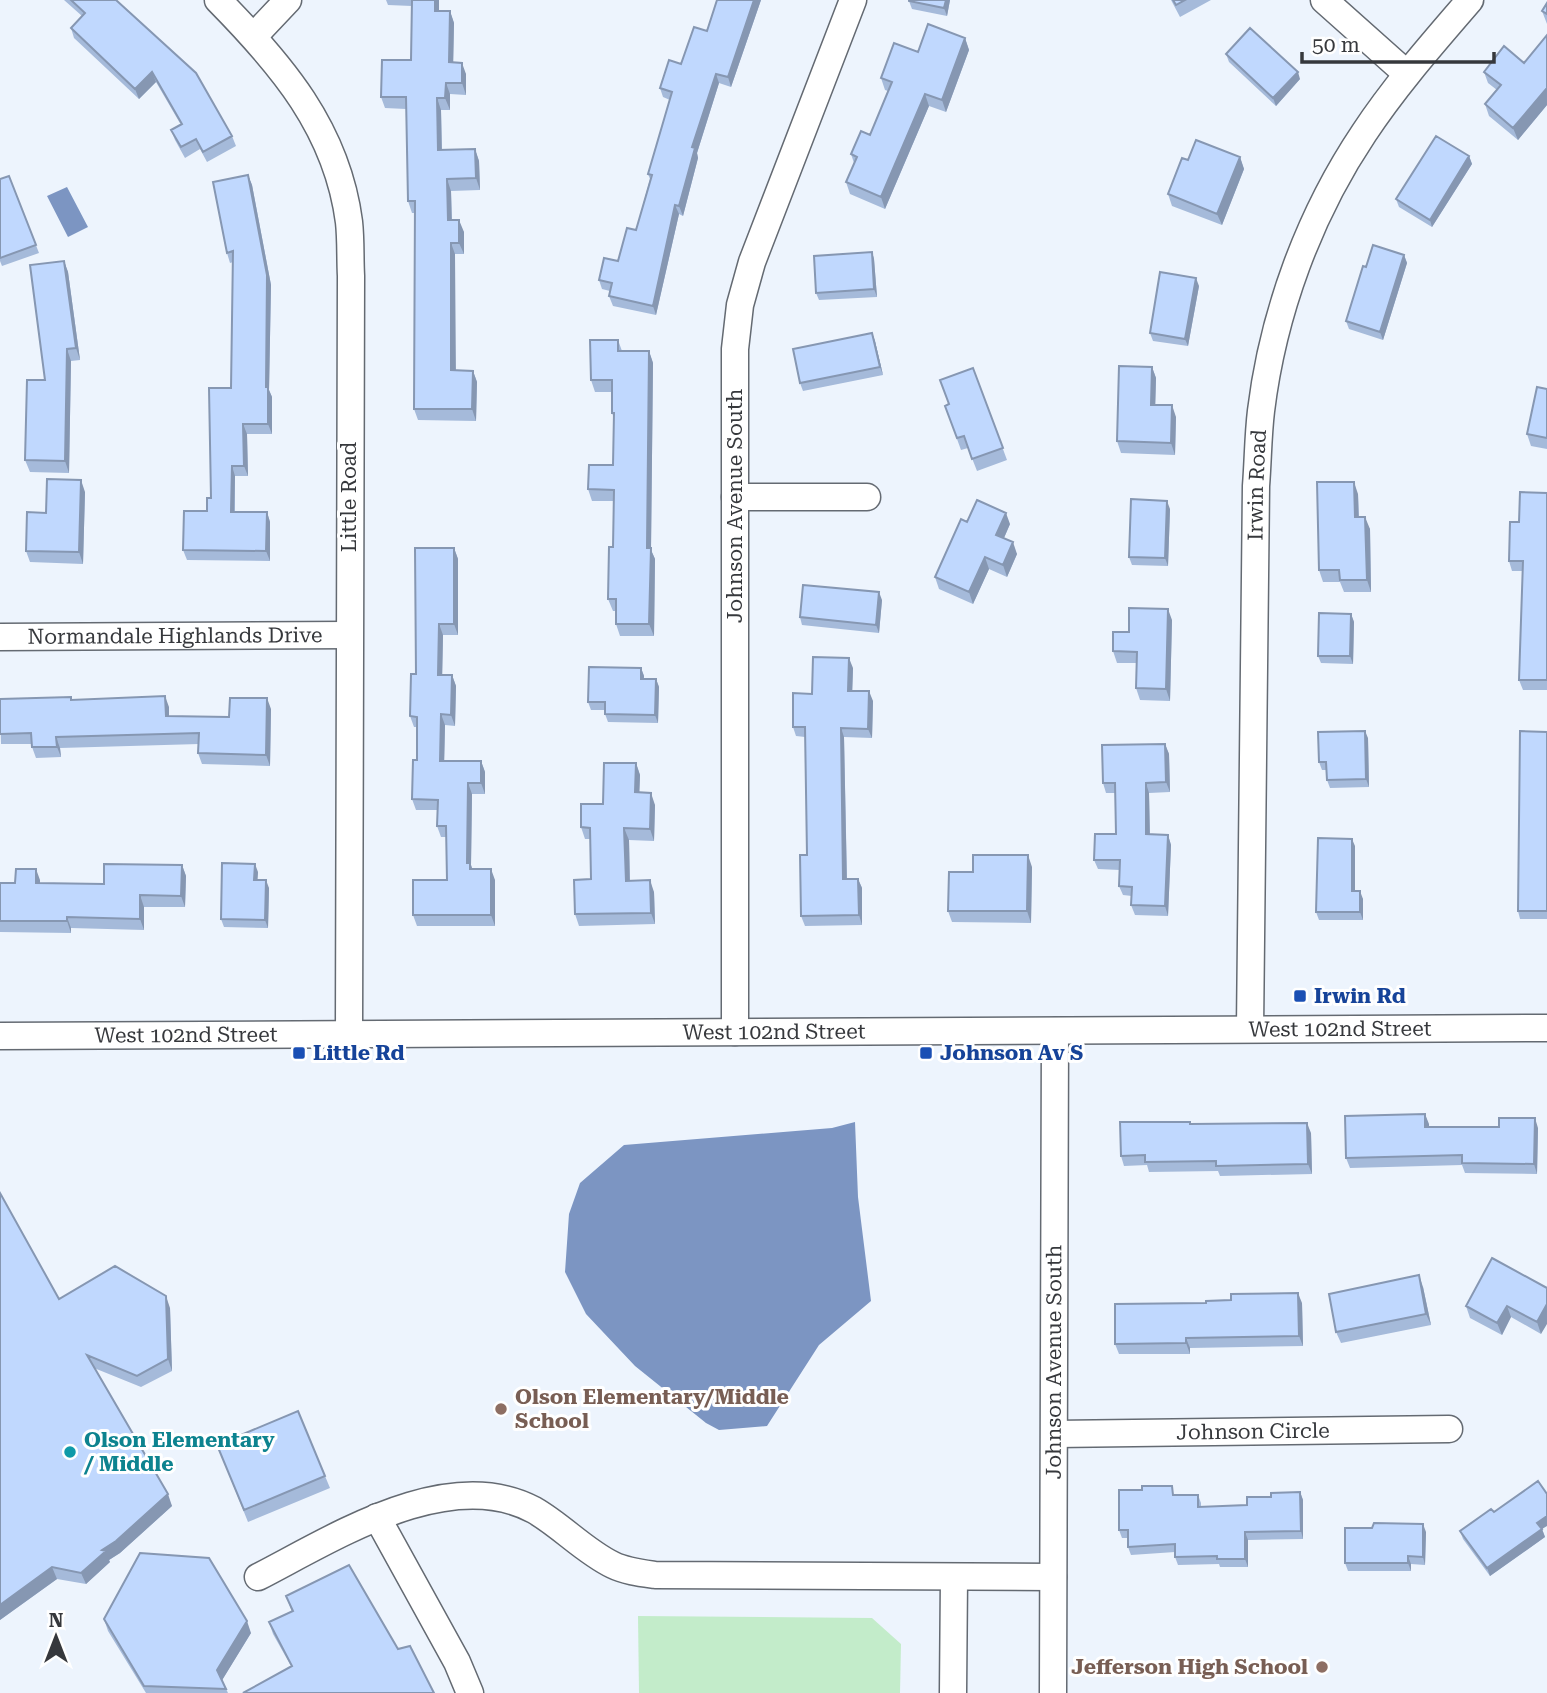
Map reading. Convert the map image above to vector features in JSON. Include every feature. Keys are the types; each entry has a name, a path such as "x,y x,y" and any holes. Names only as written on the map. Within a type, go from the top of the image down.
{"street":[{"name":"Little Road","path":"218,0 254,36 288,77 316,121 337,170 349,222 349,1034"},
{"path":"254,36 288,0"},
{"name":"Johnson Avenue South","path":"735,1032 735,349 740,305 751,262 853,0"},
{"path":"1324,0 1407,74"},
{"name":"Irwin Road","path":"1250,1029 1256,486 1261,411 1275,338 1301,254 1326,198 1363,134 1407,74 1470,0"},
{"path":"735,497 867,497"},
{"name":"Normandale Highlands Drive","path":"0,637 349,635"},
{"name":"West 102nd Street","path":"0,1036 1547,1028"},
{"name":"Johnson Avenue South","path":"1053,1693 1055,1031"},
{"name":"Johnson Circle","path":"1055,1434 1449,1429"},
{"path":"258,1577 377,1517 408,1506 449,1498 478,1496 508,1500 534,1510 614,1566 655,1575 1053,1577"},
{"path":"377,1517 457,1662 470,1693"},
{"path":"953,1693 954,1577"}],"green space":[{"path":"638,1616 872,1618 901,1644 900,1693 639,1693"}],"water":[{"path":"67,187 88,227 68,237 47,196"},
{"path":"855,1122 858,1197 871,1301 819,1345 767,1426 719,1430 706,1423 635,1366 586,1314 565,1272 569,1214 580,1183 624,1145 832,1128"}],"building":[{"path":"71,0 116,0 196,73 232,136 203,152 196,139 181,147 171,130 182,124 152,72 135,89 71,28 85,13"},
{"path":"412,0 435,0 435,11 450,11 449,62 462,63 462,83 446,83 445,98 437,98 438,150 475,149 476,178 447,179 448,220 459,220 459,243 451,243 451,370 473,371 472,409 414,409 415,201 408,201 406,97 381,97 382,60 411,60"},
{"path":"717,0 754,0 728,77 716,74 692,147 695,148 679,206 675,205 653,306 609,296 612,283 599,280 604,258 618,261 627,228 636,230 652,175 648,174 672,92 660,88 669,60 681,64 694,27 707,31"},
{"path":"909,0 946,0 944,8"},
{"path":"928,24 965,38 942,100 925,94 881,197 846,182 857,157 851,154 861,131 870,135 892,82 881,78 894,43 918,52"},
{"path":"1250,28 1298,72 1273,98 1226,54"},
{"path":"1547,35 1547,88 1513,128 1485,104 1501,85 1484,72 1504,46 1524,63"},
{"path":"1436,136 1469,156 1430,220 1396,199"},
{"path":"1196,140 1240,157 1217,214 1168,194 1182,158 1188,160"},
{"path":"248,175 267,275 268,424 243,424 244,466 232,466 231,512 267,512 266,551 183,550 184,511 207,511 207,498 211,498 209,388 231,388 233,251 227,253 213,182"},
{"path":"9,176 36,245 0,258 0,179"},
{"path":"1373,245 1404,255 1380,332 1346,321 1363,266 1366,267"},
{"path":"872,252 874,289 816,293 814,256"},
{"path":"64,261 76,348 67,349 65,461 25,460 27,380 45,380 30,265"},
{"path":"1160,272 1196,278 1185,339 1150,333"},
{"path":"872,333 880,367 800,383 793,349"},
{"path":"590,340 618,340 618,351 649,351 649,624 616,624 616,599 608,599 609,547 613,547 614,490 588,489 589,465 613,465 612,380 591,380"},
{"path":"1119,366 1152,367 1151,405 1172,405 1171,443 1117,441"},
{"path":"973,368 1003,448 972,459 964,436 957,438 945,406 949,404 940,380"},
{"path":"1537,387 1547,389 1547,438 1527,434"},
{"path":"47,479 81,480 79,552 26,551 27,512 46,513"},
{"path":"1317,482 1354,482 1355,517 1365,517 1367,580 1340,580 1339,570 1319,570"},
{"path":"1520,492 1547,493 1547,680 1519,680 1523,561 1509,561 1510,522 1519,522"},
{"path":"1131,499 1167,501 1165,558 1129,557"},
{"path":"977,500 1006,513 996,535 1013,542 1003,565 985,557 969,592 935,577 961,519 967,522"},
{"path":"415,548 454,548 454,624 439,624 438,675 452,675 451,715 441,714 440,761 481,761 481,783 468,783 467,863 470,863 470,869 491,869 491,915 413,915 413,880 447,880 446,826 437,826 438,800 412,799 413,760 417,760 417,717 410,716 411,674 416,674"},
{"path":"803,585 879,592 876,625 800,617"},
{"path":"1129,608 1168,609 1166,689 1136,688 1137,652 1113,651 1113,632 1129,632"},
{"path":"1319,613 1351,614 1350,656 1318,656"},
{"path":"813,657 849,658 848,691 869,691 868,729 841,728 843,879 858,879 859,915 801,916 800,855 807,855 805,727 793,727 793,693 812,694"},
{"path":"589,667 641,668 641,679 656,679 655,715 605,714 605,702 588,702"},
{"path":"165,696 166,716 229,717 230,698 267,698 266,755 198,753 199,733 56,737 57,747 32,747 31,733 0,734 0,699 71,697 71,700"},
{"path":"1365,731 1366,779 1327,780 1326,762 1319,762 1318,732"},
{"path":"1520,731 1547,732 1547,911 1518,911"},
{"path":"1165,744 1166,782 1146,783 1146,834 1168,835 1165,906 1131,905 1132,887 1119,886 1120,860 1094,860 1095,834 1116,834 1115,783 1103,783 1102,745"},
{"path":"604,763 636,763 635,792 651,793 650,829 624,828 626,881 650,880 651,913 575,914 574,880 591,879 590,828 581,827 581,804 603,804"},
{"path":"1318,838 1352,839 1352,891 1360,891 1360,912 1316,912"},
{"path":"973,855 1028,855 1027,911 948,911 949,872 973,872"},
{"path":"222,863 255,864 254,880 266,880 265,920 221,919"},
{"path":"104,864 182,865 181,896 140,895 140,919 67,917 67,921 0,921 0,883 15,883 16,869 36,869 36,883 104,884"},
{"path":"1425,1114 1425,1127 1499,1127 1499,1118 1535,1118 1534,1164 1462,1163 1462,1155 1346,1158 1345,1116"},
{"path":"1120,1122 1307,1123 1308,1164 1216,1166 1216,1161 1145,1162 1145,1155 1121,1156"},
{"name":"Olson Elementary / Middle","path":"0,1193 59,1299 115,1266 166,1296 168,1359 137,1376 87,1355 168,1494 116,1541 102,1550 106,1551 81,1573 52,1567 0,1605"},
{"path":"1492,1258 1547,1288 1547,1304 1537,1322 1507,1306 1497,1323 1466,1306"},
{"path":"1419,1275 1426,1314 1336,1332 1329,1294"},
{"path":"1298,1293 1299,1336 1186,1338 1186,1343 1115,1344 1115,1304 1206,1303 1231,1300 1231,1294"},
{"path":"298,1411 325,1476 244,1510 217,1445"},
{"path":"1538,1481 1547,1494 1547,1516 1537,1523 1542,1529 1487,1568 1460,1531 1491,1509 1494,1512"},
{"path":"1142,1486 1172,1486 1173,1495 1198,1495 1198,1507 1247,1505 1247,1497 1271,1497 1271,1493 1300,1492 1301,1531 1245,1532 1245,1559 1217,1559 1217,1556 1175,1557 1175,1544 1128,1547 1128,1530 1119,1530 1119,1490 1142,1490"},
{"path":"1374,1523 1423,1524 1423,1557 1408,1556 1408,1563 1345,1563 1345,1528 1372,1528"},
{"path":"140,1553 209,1558 247,1621 217,1670 226,1689 144,1686 104,1619"},
{"path":"349,1565 398,1649 410,1646 434,1693 243,1693 292,1666 269,1622 293,1611 286,1596"}],"place":[{"name":"Irwin Rd","path":"1300,996"},
{"name":"Little Rd","path":"299,1053"},
{"name":"Johnson Av S","path":"926,1053"},
{"name":"Olson Elementary/Middle School","path":"501,1409"},
{"name":"Olson Elementary / Middle","path":"70,1452"},
{"name":"Jefferson High School","path":"1322,1667"}]}
